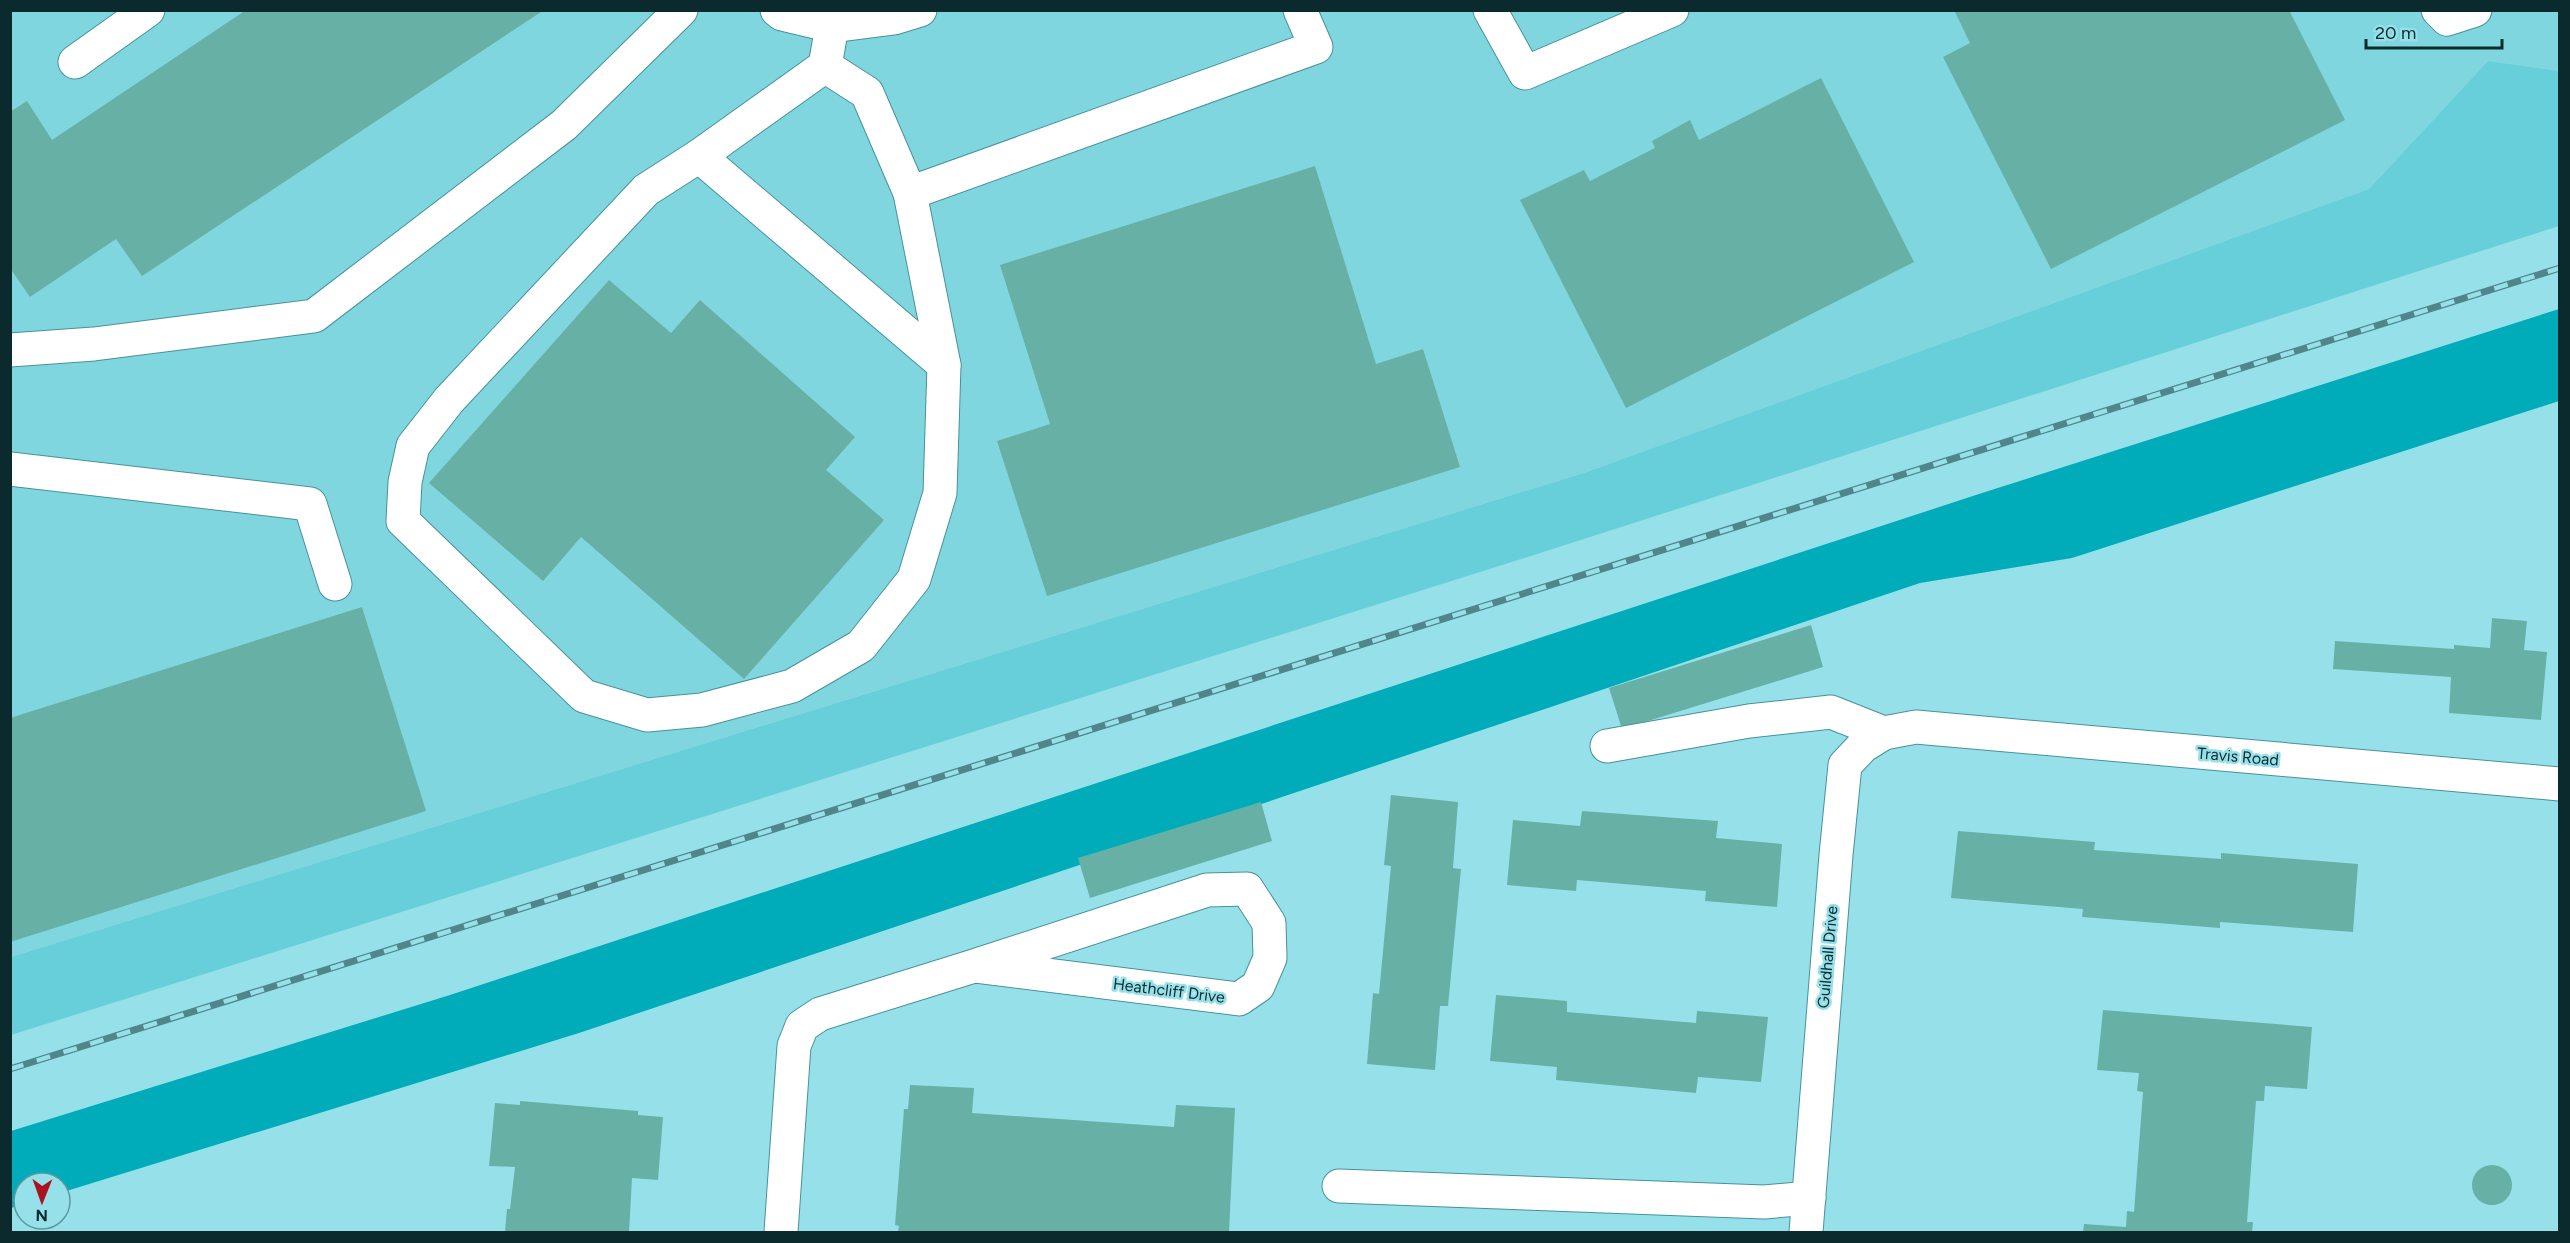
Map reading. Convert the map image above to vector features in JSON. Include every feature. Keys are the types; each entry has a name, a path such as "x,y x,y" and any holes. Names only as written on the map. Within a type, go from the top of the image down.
{"street":[{"path":"75,62 148,10"},
{"path":"10,350 94,344 314,316 564,125 681,10"},
{"path":"777,10 782,14 832,26 894,18 920,10"},
{"path":"910,193 1316,47 1300,10"},
{"path":"1490,10 1525,72 1672,10"},
{"path":"2438,10 2447,19 2475,10"},
{"path":"825,66 867,93 910,193 944,365 940,493 914,579 861,646 792,686 702,710 647,715 584,696 403,521 405,482 414,446 449,400 646,190 699,156 825,66 832,26"},
{"path":"699,156 944,365"},
{"path":"10,469 310,504 335,584"},
{"path":"1607,746 1749,721 1831,712 1884,733"},
{"name":"Guildhall Drive","path":"1806,1233 1845,765 1863,746 1884,733 1916,727"},
{"name":"Travis Road","path":"1916,727 2559,784"},
{"name":"Heathcliff Drive","path":"781,1233 794,1046 802,1026 820,1014 1207,890 1247,889 1269,923 1270,958 1258,986 1239,999 974,966"},
{"path":"1339,1186 1764,1202 1809,1198"}],"shaded area":[{"path":"11,11 2559,11 2559,71 2488,61 2369,189 1584,473 11,957"},
{"path":"2488,61 2559,71 2559,226 1534,555 11,1035 11,957 1584,473 2369,189"},
{"path":"2559,309 2559,401 2072,558 1920,583 579,1033 72,1189 72,1171 12,1171 11,1208 11,1131 450,995 1982,493"}],"building":[{"path":"246,10 544,10 142,276 116,239 30,297 10,268 10,112 27,101 52,140"},
{"path":"1954,10 2289,10 2345,120 2051,269 1943,57 1970,43"},
{"path":"1821,78 1914,262 1626,408 1520,200 1584,170 1590,181 1655,148 1652,141 1690,120 1699,140"},
{"path":"1315,166 1376,364 1423,349 1460,467 1047,596 997,441 1050,424 1000,265"},
{"path":"609,280 671,333 700,300 855,437 826,470 884,520 744,679 581,537 543,581 429,483"},
{"path":"362,607 426,811 10,942 10,718"},
{"path":"2492,618 2527,621 2524,650 2547,652 2541,720 2449,713 2451,677 2333,669 2335,641 2454,649 2454,645 2490,648"},
{"path":"1811,625 1823,667 1622,729 1609,688"},
{"path":"1391,795 1458,802 1453,868 1461,869 1448,1006 1440,1006 1435,1070 1367,1064 1373,993 1379,994 1391,866 1384,865"},
{"path":"1261,802 1272,841 1090,898 1078,858"},
{"path":"1582,811 1718,821 1716,838 1782,844 1777,907 1705,901 1706,891 1577,880 1576,891 1507,885 1513,820 1580,826"},
{"path":"1958,831 2095,842 2094,850 2221,859 2221,853 2358,864 2353,932 2220,922 2220,928 2082,917 2083,909 1951,898"},
{"path":"1496,995 1567,1001 1567,1012 1696,1023 1697,1011 1768,1017 1761,1082 1698,1077 1696,1093 1556,1080 1557,1067 1490,1061"},
{"path":"2103,1010 2312,1027 2307,1089 2265,1086 2264,1101 2256,1101 2247,1222 2253,1222 2252,1232 2083,1232 2084,1224 2126,1227 2127,1211 2134,1212 2143,1092 2137,1091 2139,1073 2097,1070"},
{"path":"910,1085 974,1088 972,1113 1174,1127 1176,1105 1235,1108 1229,1232 898,1232 899,1226 895,1225 904,1109 908,1109"},
{"path":"520,1101 638,1111 638,1115 663,1117 658,1180 632,1178 629,1232 505,1232 515,1167 489,1166 495,1103 520,1105"},
{"path":"2492,1165 2500,1166 2506,1171 2511,1177 2511,1193 2506,1199 2500,1204 2492,1205 2484,1204 2478,1199 2473,1193 2472,1185 2473,1177 2478,1171 2484,1166"}],"railway":[{"path":"10,1069 2560,268"}]}
